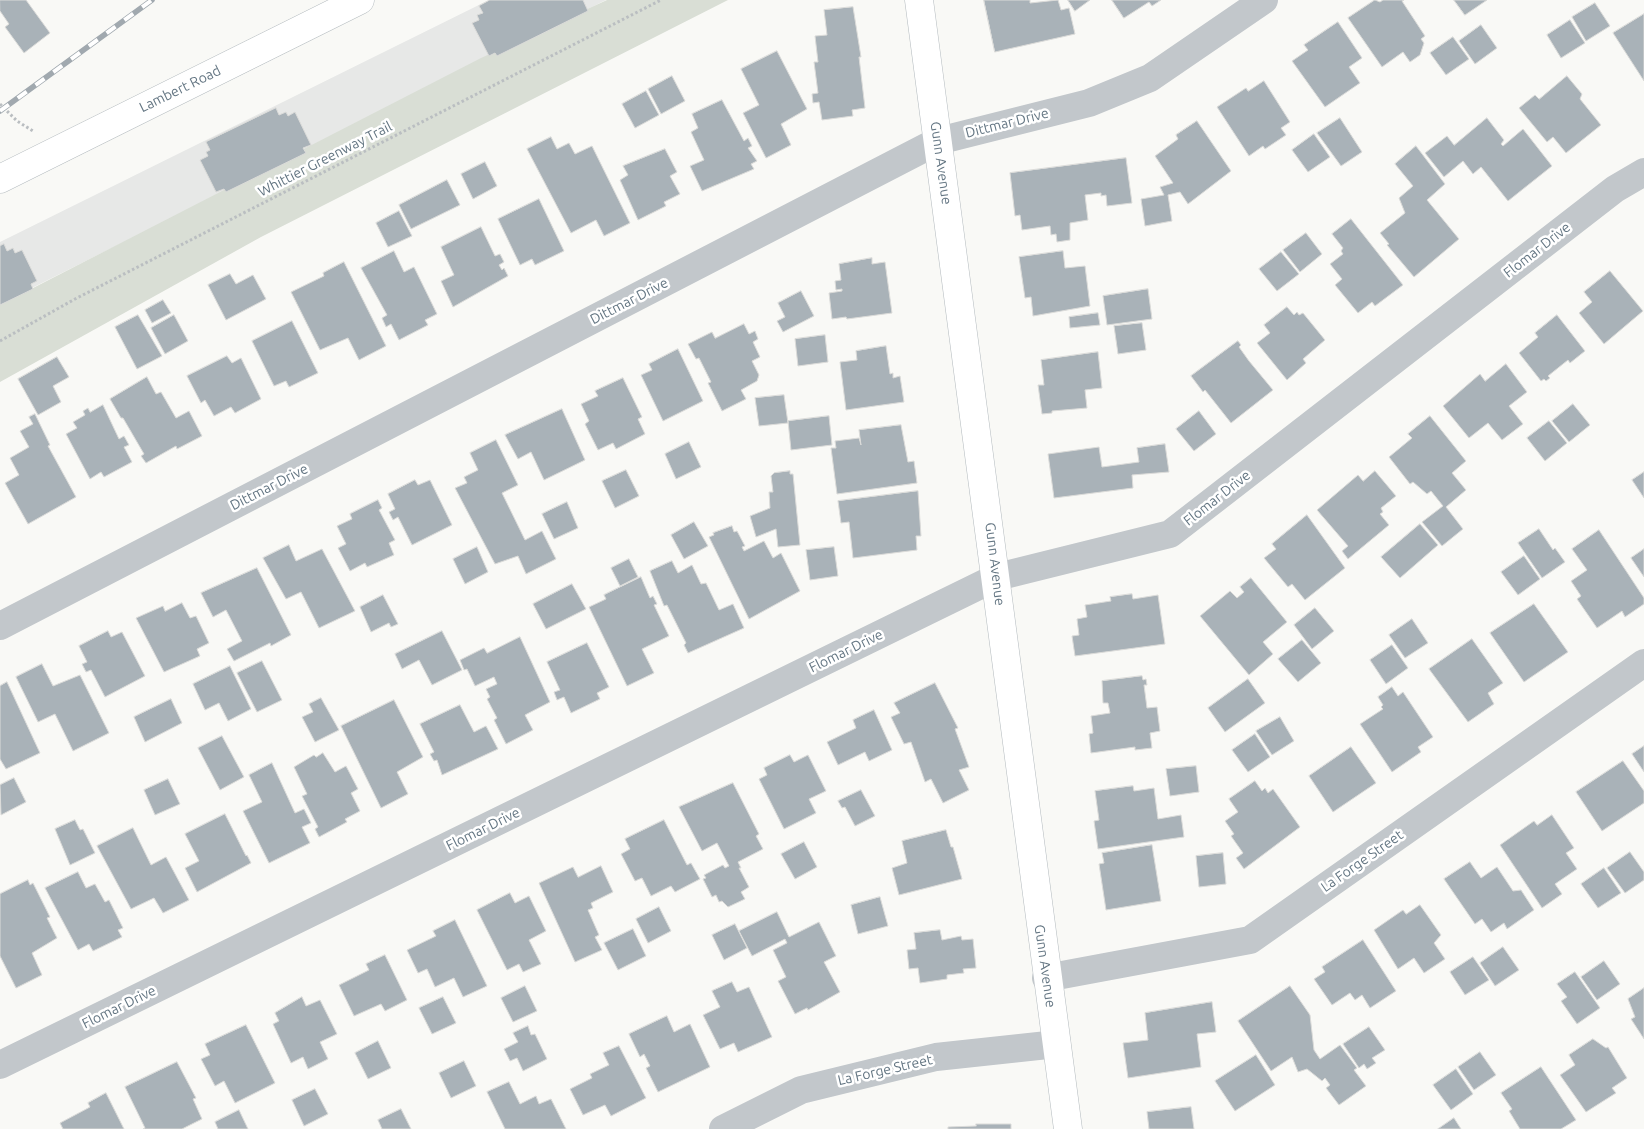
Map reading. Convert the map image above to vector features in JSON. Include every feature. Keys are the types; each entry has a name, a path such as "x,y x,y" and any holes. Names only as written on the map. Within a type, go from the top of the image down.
{"street":[{"name":"Lambert Road","path":"0,179 360,0"},
{"name":"Gunn Avenue","path":"919,0 997,577 1046,978 1068,1129"},
{"name":"Dittmar Drive","path":"0,626 938,141 1089,103 1150,78 1264,0"},
{"name":"Flomar Drive","path":"0,1066 997,577 1170,534 1616,189 1644,172"},
{"name":"La Forge Street","path":"1046,978 1250,940 1644,663"},
{"name":"La Forge Street","path":"722,1129 801,1090 936,1057 1057,1044"}],"path":[{"name":"Whittier Greenway Trail","path":"0,341 75,299 661,0"},
{"path":"0,104 18,121 60,149"}],"shaded area":[{"path":"489,0 606,0 0,304 0,242"},
{"path":"607,0 728,0 261,237 0,382 0,305 481,58"}],"building":[{"path":"0,0 26,0 50,33 24,53 5,27 9,24 0,11"},
{"path":"490,0 583,0 588,11 497,56 495,53 489,56 472,23 479,20 477,15 483,13 479,6"},
{"path":"984,0 1030,0 1030,3 1058,0 1061,10 1069,8 1075,34 995,52"},
{"path":"1068,0 1090,0 1075,11"},
{"path":"1112,0 1161,0 1152,6 1149,2 1124,18"},
{"path":"1375,0 1380,2 1383,0 1404,0 1402,1 1425,36 1421,39 1424,43 1420,55 1410,62 1403,52 1382,67 1348,18"},
{"path":"1454,0 1487,0 1465,15"},
{"path":"1595,3 1610,26 1586,41 1572,17"},
{"path":"853,7 861,57 859,57 865,108 852,110 853,116 822,120 819,102 813,103 812,94 818,93 814,62 818,62 815,36 827,35 824,10"},
{"path":"1644,14 1644,81 1613,33"},
{"path":"1570,20 1585,43 1561,58 1547,35"},
{"path":"1338,22 1362,58 1349,67 1360,83 1325,107 1292,61 1308,50 1304,45"},
{"path":"1481,25 1497,48 1475,64 1459,41"},
{"path":"1453,37 1469,59 1446,75 1430,53"},
{"path":"777,51 807,109 781,124 791,145 766,158 743,113 759,105 741,69"},
{"path":"672,76 685,101 661,114 648,89"},
{"path":"1567,76 1582,94 1580,99 1601,125 1566,153 1553,137 1547,142 1519,108 1535,95 1539,99"},
{"path":"1264,81 1290,122 1281,128 1286,135 1265,149 1263,146 1249,156 1217,107 1246,88 1248,91"},
{"path":"646,91 659,115 635,128 622,104"},
{"path":"722,100 744,141 748,138 752,146 748,148 757,161 751,164 754,169 702,191 690,166 704,160 691,132 698,128 692,114"},
{"path":"276,108 279,115 286,112 288,116 295,112 311,145 303,148 306,153 226,192 224,189 216,192 200,160 208,156 206,152 210,150 206,142"},
{"path":"1340,118 1362,152 1341,166 1317,133"},
{"path":"1487,118 1504,140 1501,144 1503,146 1523,129 1552,166 1508,201 1481,167 1473,174 1463,161 1444,177 1425,153 1447,136 1454,145"},
{"path":"1197,121 1231,171 1188,204 1180,192 1168,195 1172,221 1145,226 1141,199 1164,195 1160,187 1173,183 1155,156 1178,139 1176,135"},
{"path":"1314,134 1330,157 1308,172 1292,150"},
{"path":"551,137 557,149 569,143 575,154 592,146 630,223 604,236 596,220 571,233 527,149"},
{"path":"1416,146 1445,184 1427,200 1459,239 1414,277 1387,245 1389,244 1380,233 1405,213 1399,198 1413,186 1395,164"},
{"path":"665,149 677,172 670,176 680,194 664,202 666,206 638,220 620,180 628,175 623,166"},
{"path":"1126,158 1132,203 1107,206 1106,195 1101,196 1101,193 1085,195 1088,220 1070,223 1070,240 1057,242 1056,234 1051,235 1050,226 1022,230 1020,215 1015,216 1010,173"},
{"path":"485,162 497,186 473,199 461,174"},
{"path":"447,180 460,205 411,229 399,205"},
{"path":"539,199 564,251 535,265 532,259 520,265 498,219"},
{"path":"399,211 412,236 388,247 376,223"},
{"path":"1351,219 1403,285 1375,306 1372,302 1358,313 1335,285 1342,279 1330,264 1343,254 1341,251 1343,248 1332,234"},
{"path":"481,227 495,256 500,254 504,262 499,265 502,270 504,268 508,276 453,307 441,281 454,275 441,247"},
{"path":"1306,233 1322,254 1300,272 1283,250"},
{"path":"4,244 7,251 13,248 15,253 22,250 37,281 31,284 33,289 0,305 0,246"},
{"path":"394,251 404,272 414,267 437,314 425,320 428,325 399,340 391,324 386,327 382,318 387,315 361,268"},
{"path":"1063,251 1065,268 1085,266 1090,306 1033,316 1031,297 1025,298 1019,257"},
{"path":"1281,252 1299,274 1277,291 1259,269"},
{"path":"872,258 872,264 885,262 892,313 832,319 829,293 842,291 842,289 836,290 835,281 841,280 839,264"},
{"path":"344,262 386,346 359,360 348,338 320,350 291,292 324,276 323,273"},
{"path":"1610,271 1643,311 1604,344 1579,313 1592,302 1584,292"},
{"path":"230,274 236,284 253,275 266,299 226,320 208,285"},
{"path":"1148,289 1152,319 1107,325 1103,296"},
{"path":"801,291 814,316 783,332 777,321 785,317 778,303"},
{"path":"163,300 171,313 152,323 145,310"},
{"path":"1287,307 1294,315 1297,312 1299,315 1303,313 1325,340 1303,359 1306,363 1287,380 1257,343 1270,333 1264,325"},
{"path":"1098,313 1100,325 1070,328 1069,317"},
{"path":"138,315 162,356 137,369 115,327"},
{"path":"174,315 188,341 165,354 151,328"},
{"path":"1557,315 1585,351 1570,363 1568,360 1548,376 1550,378 1546,381 1544,379 1541,381 1519,353 1538,337 1535,333"},
{"path":"292,321 318,373 289,387 286,381 274,386 252,341"},
{"path":"1142,323 1146,350 1118,354 1114,326"},
{"path":"744,324 749,334 755,331 758,339 753,342 760,357 752,361 759,375 757,381 741,390 746,399 722,411 708,383 711,382 699,358 696,359 688,344 712,332 715,338"},
{"path":"825,335 828,362 798,366 795,339"},
{"path":"1238,341 1241,345 1239,347 1249,361 1273,390 1231,423 1205,390 1203,392 1191,376"},
{"path":"886,346 890,374 893,373 893,378 900,376 904,402 846,410 840,362 857,360 856,351"},
{"path":"678,349 703,401 663,421 641,375 652,370 649,364"},
{"path":"1098,352 1102,388 1085,390 1087,408 1052,411 1052,413 1042,414 1038,385 1044,385 1041,360"},
{"path":"227,356 232,363 241,358 261,399 235,413 231,407 214,416 205,400 201,403 187,376"},
{"path":"57,357 69,377 53,386 61,402 38,415 18,379"},
{"path":"1506,364 1527,392 1509,406 1523,424 1502,440 1488,423 1469,438 1443,406 1480,374 1485,381"},
{"path":"147,377 156,394 161,392 176,418 189,411 202,436 177,449 176,446 146,463 141,456 144,454 110,399"},
{"path":"623,378 642,417 638,419 645,434 616,449 613,443 598,450 585,424 589,421 581,404 598,396 595,391"},
{"path":"784,395 788,423 759,426 755,398"},
{"path":"1573,404 1590,425 1569,442 1552,421"},
{"path":"103,405 119,439 124,436 129,445 124,447 132,462 104,477 101,472 90,479 66,434 77,428 73,422 85,415 83,411 88,408 90,412"},
{"path":"562,409 585,460 544,480 531,452 518,459 505,435"},
{"path":"1199,411 1216,434 1194,451 1176,429"},
{"path":"35,414 50,445 48,446 76,497 28,524 5,483 19,475 10,458 29,447 20,431 33,424 29,417"},
{"path":"829,416 832,445 791,450 788,421"},
{"path":"1430,416 1466,461 1452,473 1466,490 1446,507 1463,529 1442,546 1422,522 1443,506 1431,491 1427,494 1413,482 1410,484 1389,457 1412,438 1408,434"},
{"path":"1549,421 1567,443 1545,461 1527,438"},
{"path":"901,425 908,462 914,461 917,483 837,494 831,448 836,448 835,441 859,438 861,445 859,430"},
{"path":"496,440 518,485 502,493 525,540 542,531 556,559 526,574 518,556 495,564 455,488 467,483 464,477 478,470 470,453"},
{"path":"689,442 701,467 676,479 665,454"},
{"path":"1165,444 1169,472 1132,475 1133,488 1054,498 1048,454 1099,447 1102,467 1139,462 1137,448"},
{"path":"626,470 639,496 615,508 602,481"},
{"path":"790,471 790,474 793,474 800,545 778,547 776,529 756,537 750,516 770,508 769,492 773,492 771,476 774,473"},
{"path":"1375,471 1396,496 1381,508 1383,512 1380,514 1389,525 1348,559 1342,551 1348,546 1317,510 1358,475 1363,481"},
{"path":"1644,472 1644,498 1632,480"},
{"path":"415,480 418,485 430,480 452,525 412,545 398,517 393,520 389,512 395,509 388,494"},
{"path":"918,491 921,536 916,536 917,550 853,558 849,522 841,523 838,501"},
{"path":"378,500 382,508 379,510 395,540 389,543 394,555 367,567 365,563 350,571 338,548 346,544 337,526 352,519 350,514"},
{"path":"567,502 578,528 554,539 542,514"},
{"path":"1307,515 1345,568 1305,600 1292,584 1288,587 1264,558 1276,549 1272,544"},
{"path":"694,522 708,546 684,559 671,535"},
{"path":"1420,524 1438,545 1400,578 1381,557"},
{"path":"732,526 734,532 737,531 745,546 742,547 744,551 764,541 773,558 781,553 800,591 749,619 709,537 714,535 713,533"},
{"path":"1539,529 1553,550 1555,548 1565,562 1542,578 1518,543"},
{"path":"1599,530 1644,598 1644,604 1625,617 1622,611 1597,628 1577,599 1581,596 1571,581 1587,570 1572,549"},
{"path":"289,545 296,561 322,549 355,611 319,628 301,592 286,599 263,558"},
{"path":"477,547 488,572 465,584 453,559"},
{"path":"834,547 838,576 810,580 806,550"},
{"path":"1644,549 1644,577 1631,558"},
{"path":"1524,556 1540,579 1518,595 1501,572"},
{"path":"629,559 638,577 620,586 611,568"},
{"path":"672,561 678,573 692,565 701,584 706,583 719,610 733,604 744,628 688,653 684,645 686,643 667,605 664,606 650,571"},
{"path":"257,568 291,635 271,646 270,643 234,661 227,649 242,641 226,610 213,617 201,593"},
{"path":"641,577 650,598 653,596 657,604 654,605 669,636 642,649 654,673 627,686 589,607 606,599 604,595"},
{"path":"1251,578 1287,622 1263,642 1273,654 1249,675 1200,616 1230,591 1237,598 1244,592 1240,587"},
{"path":"572,584 586,609 546,629 533,604"},
{"path":"1132,594 1133,599 1158,595 1165,644 1075,656 1072,636 1079,635 1077,619 1087,617 1085,605 1111,601 1110,597"},
{"path":"383,595 398,624 391,627 389,623 371,632 360,607"},
{"path":"182,603 190,618 196,616 209,643 197,649 200,656 164,672 136,618 163,606 165,611"},
{"path":"1534,604 1568,652 1524,682 1490,633"},
{"path":"1315,608 1334,631 1312,649 1294,625"},
{"path":"1412,619 1428,643 1405,658 1389,635"},
{"path":"108,631 111,637 122,632 145,676 105,697 91,670 86,672 82,664 87,662 79,646"},
{"path":"442,631 462,670 432,685 419,660 402,669 395,654"},
{"path":"520,637 550,702 525,715 533,730 506,744 494,720 497,718 487,699 490,697 486,689 497,684 494,677 475,686 467,669 464,670 460,660 484,648 487,653"},
{"path":"1472,639 1503,683 1488,693 1494,704 1468,722 1429,669"},
{"path":"1302,640 1321,663 1298,682 1278,659"},
{"path":"587,643 609,687 597,693 600,699 571,713 564,697 557,700 554,692 560,690 547,662"},
{"path":"1392,645 1408,668 1386,684 1370,660"},
{"path":"262,661 282,700 257,712 237,673"},
{"path":"42,664 53,686 80,675 109,733 73,751 55,714 38,722 16,677"},
{"path":"230,666 251,709 228,721 219,703 205,710 193,684"},
{"path":"1142,676 1143,680 1146,679 1147,685 1144,685 1147,708 1157,707 1160,731 1150,733 1152,748 1135,750 1135,747 1091,753 1089,734 1093,733 1091,716 1110,713 1108,703 1103,703 1102,681"},
{"path":"1248,679 1265,703 1225,732 1208,708"},
{"path":"7,682 40,753 6,769 0,759 0,686"},
{"path":"935,683 958,728 955,729 969,767 959,770 969,790 943,803 931,779 925,782 911,742 904,744 891,717 900,713 894,703"},
{"path":"1392,687 1398,696 1403,692 1433,737 1418,747 1421,752 1392,772 1360,724 1383,709 1381,707 1383,705 1378,697"},
{"path":"321,698 339,730 315,742 302,717 313,712 309,704"},
{"path":"171,699 182,723 145,742 134,717"},
{"path":"394,700 423,757 397,772 408,794 381,808 341,726"},
{"path":"460,705 474,732 486,726 498,749 442,775 437,760 434,761 430,754 434,752 420,724"},
{"path":"874,710 892,750 869,761 865,752 838,765 827,742 856,728 853,720"},
{"path":"1280,717 1294,741 1272,755 1256,731"},
{"path":"1255,734 1270,757 1248,772 1232,750"},
{"path":"222,736 244,777 220,790 198,748"},
{"path":"1644,746 1644,772 1632,754"},
{"path":"1351,747 1376,783 1333,812 1309,776"},
{"path":"323,753 335,772 346,766 358,789 351,793 360,811 345,819 347,822 319,837 315,829 318,827 302,796 307,794 294,767 314,755 316,757"},
{"path":"790,755 794,762 808,755 826,791 809,799 816,813 784,829 759,779 767,775 764,768"},
{"path":"1623,761 1644,791 1644,803 1602,831 1576,792"},
{"path":"272,763 295,813 304,809 311,823 302,827 310,843 269,863 243,811 262,802 249,775"},
{"path":"1196,766 1199,792 1170,796 1166,769"},
{"path":"14,778 26,802 1,815 0,785"},
{"path":"168,779 180,804 155,815 144,790"},
{"path":"1255,781 1262,791 1265,788 1268,793 1273,789 1300,827 1244,869 1236,858 1243,853 1231,836 1234,834 1225,821 1238,812 1229,799"},
{"path":"733,783 759,834 756,836 763,849 738,862 741,868 739,868 749,887 741,892 745,899 728,907 722,901 719,902 716,895 712,897 703,879 706,878 704,875 723,865 725,868 729,866 717,843 702,851 679,807"},
{"path":"1133,786 1134,791 1154,788 1158,819 1181,815 1184,837 1098,849 1094,821 1099,820 1095,791"},
{"path":"861,790 875,816 855,826 845,807 842,808 838,801"},
{"path":"225,814 251,863 197,892 185,868 199,861 185,834"},
{"path":"1552,815 1574,848 1566,853 1577,869 1555,884 1562,894 1542,908 1500,845 1534,821 1537,825"},
{"path":"75,820 80,830 83,829 95,853 70,865 55,829"},
{"path":"664,820 687,865 691,863 700,879 675,892 671,886 651,896 642,878 635,881 621,854 630,849 625,839"},
{"path":"133,828 151,865 166,857 189,900 163,913 154,898 131,909 97,846"},
{"path":"946,830 962,879 899,895 892,868 907,863 902,841"},
{"path":"804,842 817,867 795,879 781,854"},
{"path":"1152,845 1161,901 1106,910 1099,864 1104,863 1102,853"},
{"path":"1630,852 1644,872 1644,880 1625,893 1607,868"},
{"path":"1223,853 1226,884 1199,887 1196,856"},
{"path":"1470,862 1481,878 1497,867 1513,891 1521,890 1534,910 1507,929 1504,923 1491,932 1482,919 1475,924 1444,879"},
{"path":"601,866 613,892 591,903 593,908 588,910 599,935 595,937 602,950 575,962 539,883 573,867 578,877"},
{"path":"1604,868 1621,893 1598,908 1581,884"},
{"path":"78,872 86,888 95,884 105,902 109,900 123,928 118,930 122,937 93,951 89,944 78,950 45,888"},
{"path":"28,880 30,885 33,883 50,917 47,918 57,938 32,953 42,975 16,988 0,956 0,894"},
{"path":"510,893 515,903 529,896 546,931 529,940 541,964 523,972 519,964 507,970 477,910"},
{"path":"880,897 888,926 858,934 851,905"},
{"path":"1420,905 1441,935 1434,943 1445,959 1424,973 1414,958 1398,969 1374,930 1403,910 1406,914"},
{"path":"659,907 671,931 648,943 636,919"},
{"path":"777,912 789,937 819,922 836,956 824,962 840,992 808,1010 807,1008 795,1014 778,981 786,977 773,950 787,943 785,939 752,956 739,931"},
{"path":"455,920 487,986 463,997 454,978 435,987 427,969 418,973 407,950 436,936 433,931"},
{"path":"735,924 747,948 724,960 712,935"},
{"path":"633,929 646,956 618,970 604,943"},
{"path":"940,930 942,940 961,936 962,940 973,939 976,968 963,969 964,973 947,975 947,979 920,983 918,968 909,969 907,950 916,949 914,933"},
{"path":"1363,940 1396,991 1370,1008 1362,995 1355,1000 1350,993 1332,1005 1314,979 1325,972 1322,967"},
{"path":"1503,947 1519,970 1495,986 1480,963"},
{"path":"385,955 407,1000 385,1011 381,1004 354,1016 339,985 369,970 366,964"},
{"path":"1473,957 1489,980 1465,995 1450,972"},
{"path":"1604,961 1620,984 1597,1000 1581,977"},
{"path":"1575,972 1600,1008 1577,1024 1561,1001 1567,997 1557,984"},
{"path":"732,982 737,992 749,987 772,1037 738,1052 734,1043 720,1049 703,1015 720,1007 712,991"},
{"path":"525,986 537,1011 513,1022 501,998"},
{"path":"1290,986 1310,1015 1314,1050 1320,1059 1340,1045 1357,1068 1354,1070 1366,1086 1339,1105 1326,1088 1330,1085 1325,1078 1322,1081 1307,1069 1298,1072 1292,1057 1271,1071 1238,1021"},
{"path":"1644,988 1644,1039 1631,1019 1635,1017 1628,999"},
{"path":"302,997 306,1006 320,1000 337,1034 320,1042 328,1059 308,1069 303,1057 291,1063 273,1024 279,1021 275,1013"},
{"path":"443,997 456,1023 432,1034 419,1008"},
{"path":"1212,1002 1216,1032 1197,1034 1201,1067 1128,1078 1123,1043 1148,1040 1145,1013"},
{"path":"667,1016 674,1032 690,1024 710,1067 658,1092 646,1068 650,1066 644,1054 640,1057 629,1034"},
{"path":"246,1025 275,1083 235,1103 224,1081 215,1086 201,1059 210,1055 205,1044"},
{"path":"528,1026 531,1035 535,1034 547,1059 523,1071 517,1058 510,1061 504,1049 518,1042 513,1033"},
{"path":"1369,1027 1385,1050 1372,1058 1376,1063 1367,1069 1364,1064 1359,1068 1343,1044"},
{"path":"1593,1039 1606,1048 1608,1047 1627,1078 1612,1088 1616,1093 1586,1112 1560,1075 1575,1065 1569,1055"},
{"path":"378,1041 391,1068 368,1079 355,1053"},
{"path":"619,1046 646,1098 611,1116 605,1105 583,1115 570,1089 592,1078 590,1074 609,1065 603,1053"},
{"path":"1480,1052 1496,1075 1474,1090 1458,1067"},
{"path":"1256,1055 1275,1085 1235,1111 1215,1081"},
{"path":"464,1061 476,1086 451,1098 439,1073"},
{"path":"177,1062 196,1098 193,1099 202,1119 182,1129 143,1129 145,1128 125,1087"},
{"path":"1541,1067 1576,1120 1561,1129 1520,1129 1509,1111 1512,1109 1501,1093"},
{"path":"1456,1069 1473,1094 1451,1110 1433,1085"},
{"path":"509,1082 520,1104 536,1096 539,1104 551,1099 566,1129 505,1129 487,1092"},
{"path":"315,1089 328,1114 304,1126 292,1100"},
{"path":"106,1093 124,1129 63,1129 60,1123 90,1107 88,1103"},
{"path":"1191,1107 1194,1129 1149,1129 1147,1112"},
{"path":"401,1109 411,1129 382,1129 378,1120"},
{"path":"239,1110 248,1129 218,1129 215,1122"},
{"path":"1454,1118 1461,1129 1438,1129"},
{"path":"976,1124 1011,1124 1011,1129 948,1129 948,1127 976,1126"}],"railway":[{"path":"0,111 152,0"}]}
